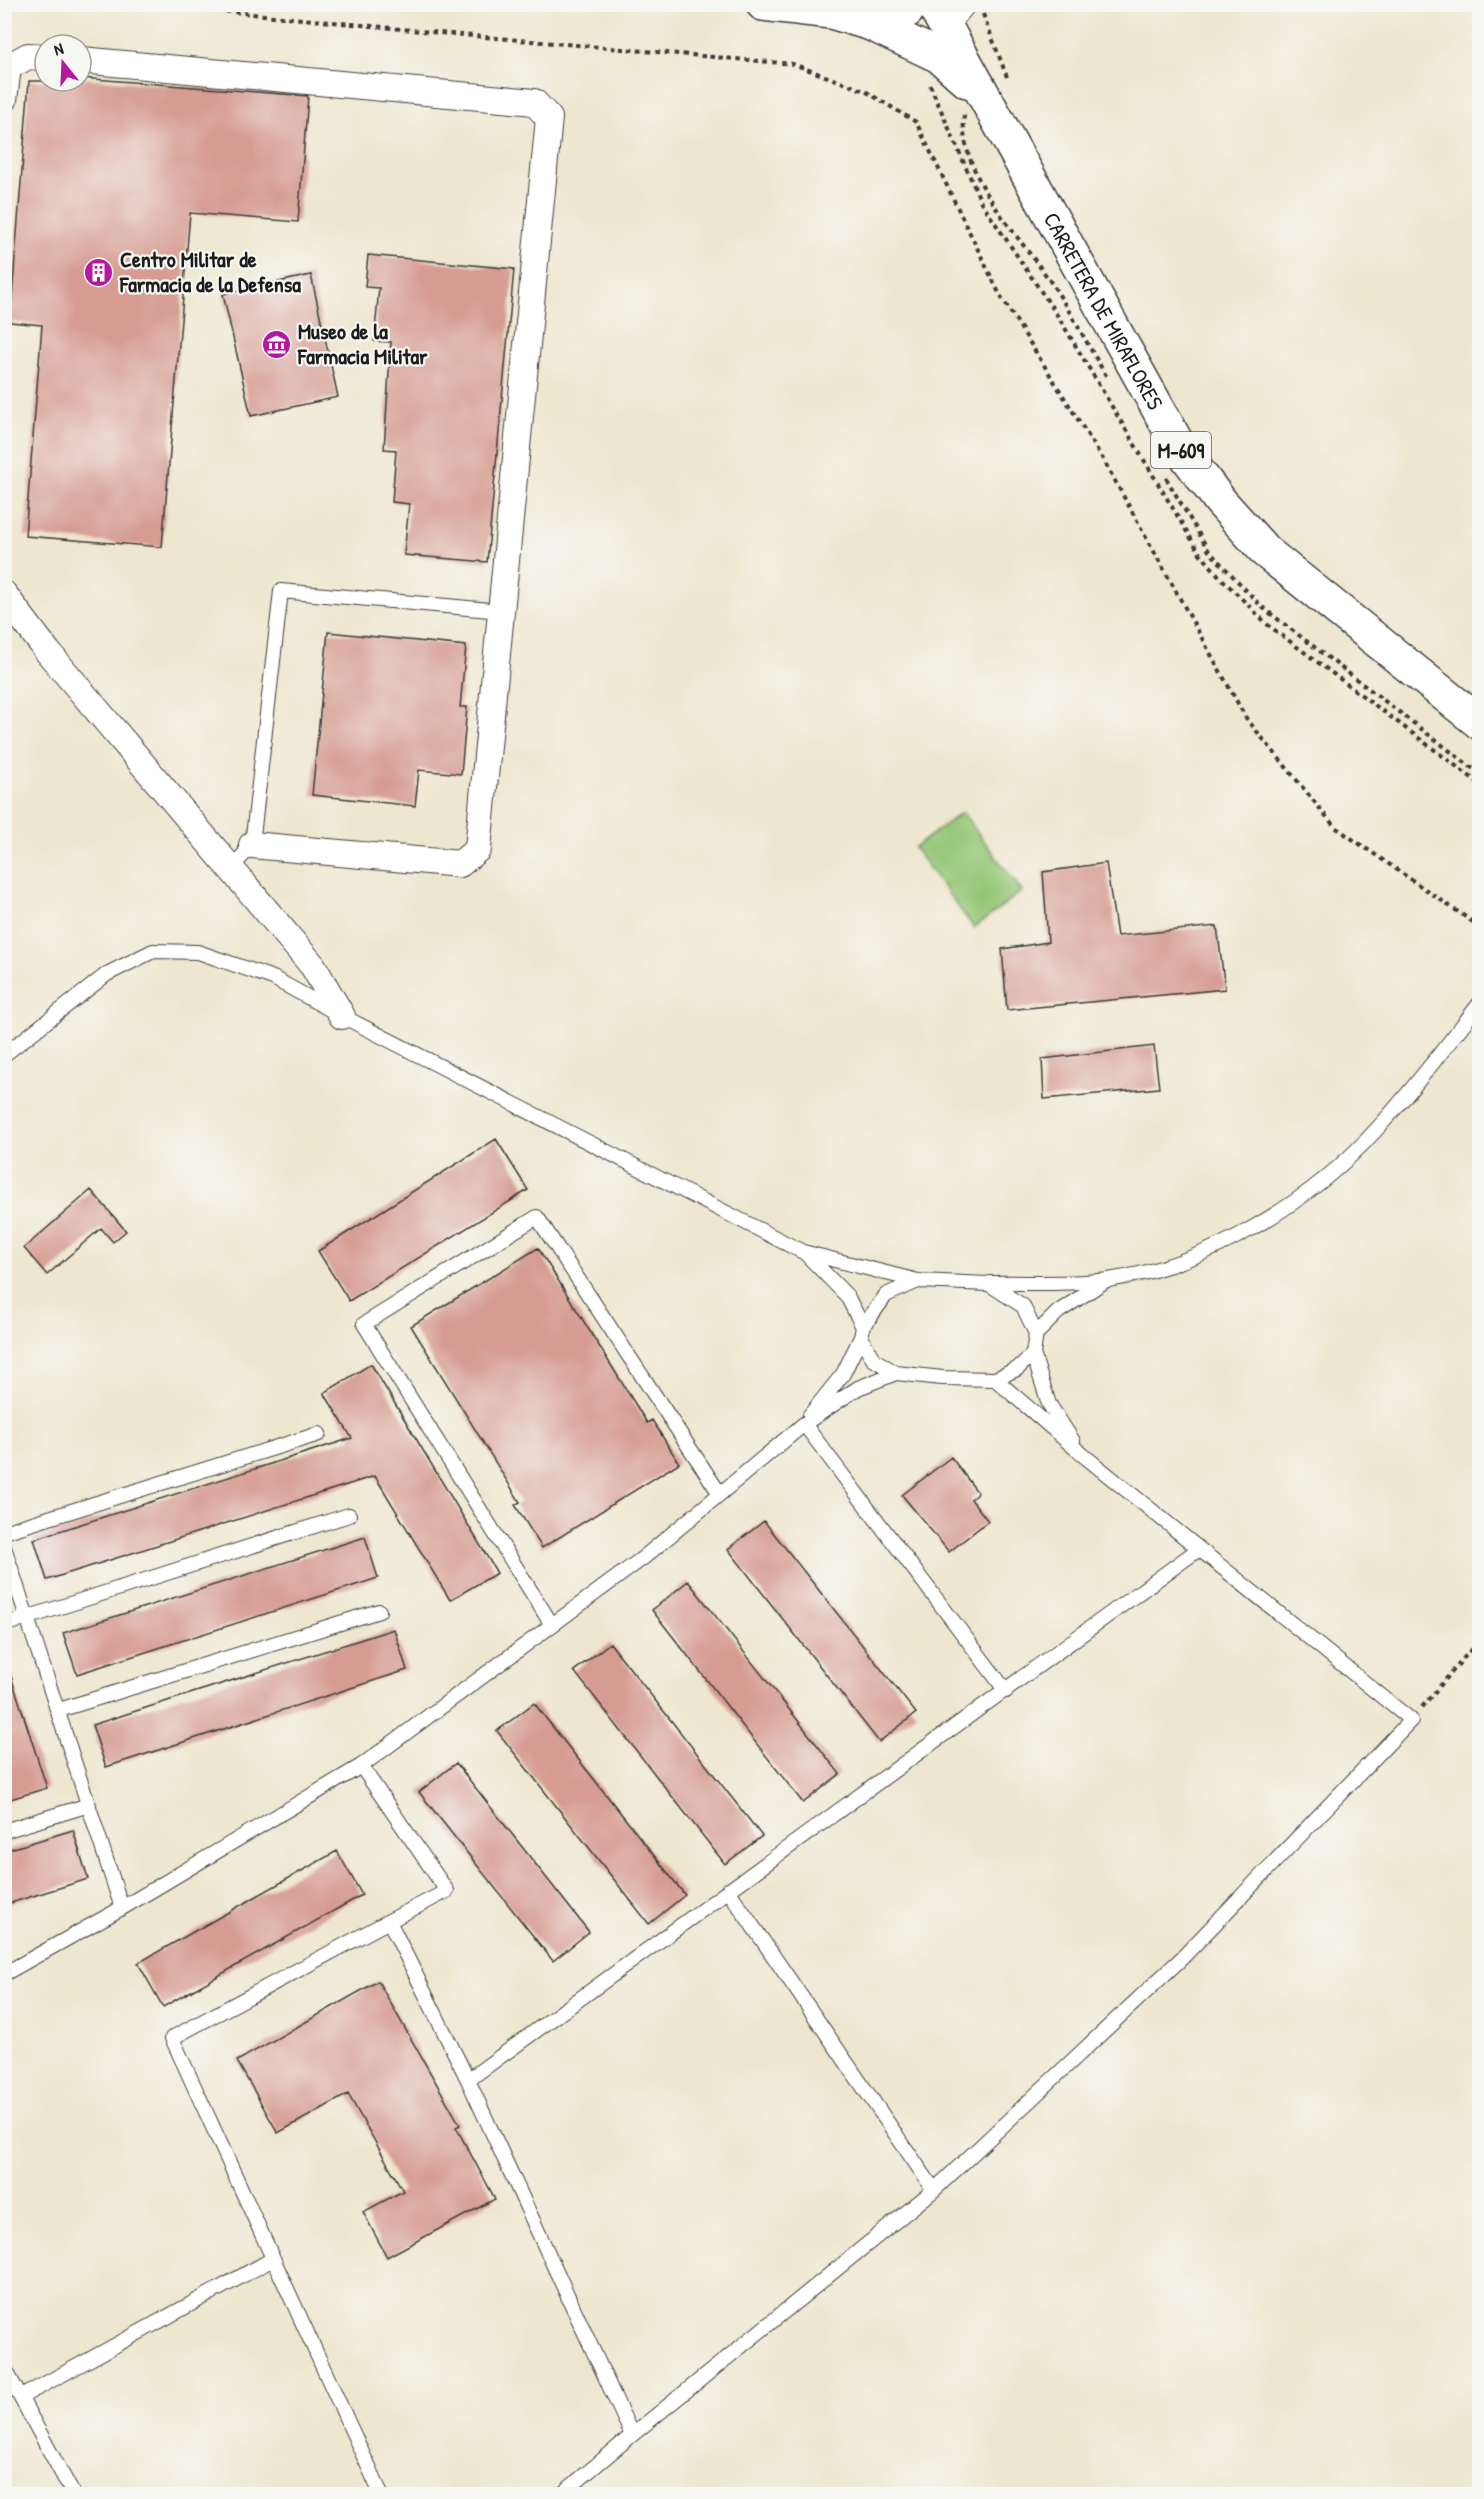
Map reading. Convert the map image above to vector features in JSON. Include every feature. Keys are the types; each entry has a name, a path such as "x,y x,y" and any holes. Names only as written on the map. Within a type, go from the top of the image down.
{"main road":[{"path":"763,4 853,13 907,11 911,4"},
{"path":"853,13 939,56 995,88"},
{"name":"CARRETERA DE MIRAFLORES","path":"940,18 995,88 1180,448 1221,502 1266,552 1479,723"}],"street":[{"path":"4,100 8,66 28,56 33,56"},
{"path":"93,61 534,102 549,118 477,849 460,864 252,845"},
{"path":"4,594 48,652 313,966 342,1016"}],"lane":[{"path":"940,18 970,4"},
{"path":"231,869 252,845 281,591 501,611"},
{"path":"4,1055 107,974 153,951 198,952 273,978 342,1016 803,1252 918,1281 989,1284 1107,1280 1145,1272 1204,1253 1262,1223 1323,1181 1376,1131 1479,1003"},
{"path":"552,1625 364,1324 537,1216 720,1494"},
{"path":"803,1252 847,1296 873,1359 896,1373 942,1378 995,1379 1017,1369 1034,1354"},
{"path":"1036,1334 1058,1312 1107,1280"},
{"path":"804,1424 843,1374 862,1332 886,1295 918,1281"},
{"path":"989,1284 1023,1306 1036,1334 1034,1354 1049,1404 1083,1455"},
{"path":"4,1974 122,1908 361,1766 643,1558 804,1424 858,1388 896,1373"},
{"path":"562,2494 934,2190 1182,1958 1411,1720 1083,1455 995,1379"},
{"path":"804,1424 1006,1691"},
{"path":"4,1532 319,1434"},
{"path":"4,1625 349,1515"},
{"path":"4,1547 122,1908"},
{"path":"468,2080 1199,1549"},
{"path":"58,1710 379,1611"},
{"path":"361,1766 447,1891 172,2038 381,2494"},
{"path":"4,1831 89,1805"},
{"path":"728,1890 934,2190"},
{"path":"389,1921 468,2080 632,2435"},
{"path":"21,2397 273,2259"},
{"path":"4,2367 71,2494"}],"path":[{"path":"154,4 451,34 793,64 865,91 916,122 1000,295 1104,461 1246,718 1335,827 1479,927"},
{"path":"979,4 995,88"},
{"path":"1411,1720 1479,1639"}],"green space":[{"path":"962,812 1022,891 974,928 914,848"}],"building":[{"name":"Centro Militar de Farmacia de la Defensa","path":"93,79 308,96 298,222 190,213 162,547 25,536 42,325 10,322 29,81 33,81 33,93 93,93"},
{"path":"368,255 514,269 487,562 404,555 409,504 392,502 396,450 384,449 391,342 374,341 379,288 365,287"},
{"path":"311,275 338,397 251,416 223,294"},
{"path":"328,632 466,646 460,707 467,707 461,774 419,770 415,806 312,795"},
{"path":"1106,863 1117,936 1217,926 1225,989 1007,1010 1002,949 1048,942 1043,872"},
{"path":"1154,1046 1159,1088 1044,1099 1042,1059"},
{"path":"496,1139 528,1190 349,1301 318,1251"},
{"path":"91,1190 126,1231 113,1242 101,1228 47,1275 24,1248"},
{"path":"538,1248 647,1423 652,1420 679,1463 542,1548 515,1505 520,1502 411,1326"},
{"path":"371,1364 497,1573 450,1600 375,1476 47,1580 34,1539 352,1438 324,1393"},
{"path":"951,1457 978,1493 971,1499 988,1521 949,1552 902,1495"},
{"path":"764,1521 916,1713 879,1742 728,1549"},
{"path":"365,1537 378,1578 77,1674 63,1633"},
{"path":"688,1581 840,1774 803,1803 652,1610"},
{"path":"394,1629 407,1670 106,1767 92,1725"},
{"path":"610,1643 762,1836 725,1864 574,1671"},
{"path":"4,1667 8,1667 47,1788 4,1801"},
{"path":"534,1703 685,1895 649,1924 497,1731"},
{"path":"456,1763 589,1932 553,1961 419,1792"},
{"path":"73,1830 88,1879 4,1905 4,1851"},
{"path":"337,1851 362,1895 163,2007 138,1963"},
{"path":"378,1981 460,2125 456,2127 495,2199 387,2257 363,2212 403,2191 348,2094 278,2133 237,2061"}],"place":[{"name":"Centro Militar de Farmacia de la Defensa","path":"99,272"},
{"name":"Museo de la Farmacia Militar","path":"277,344"}]}
